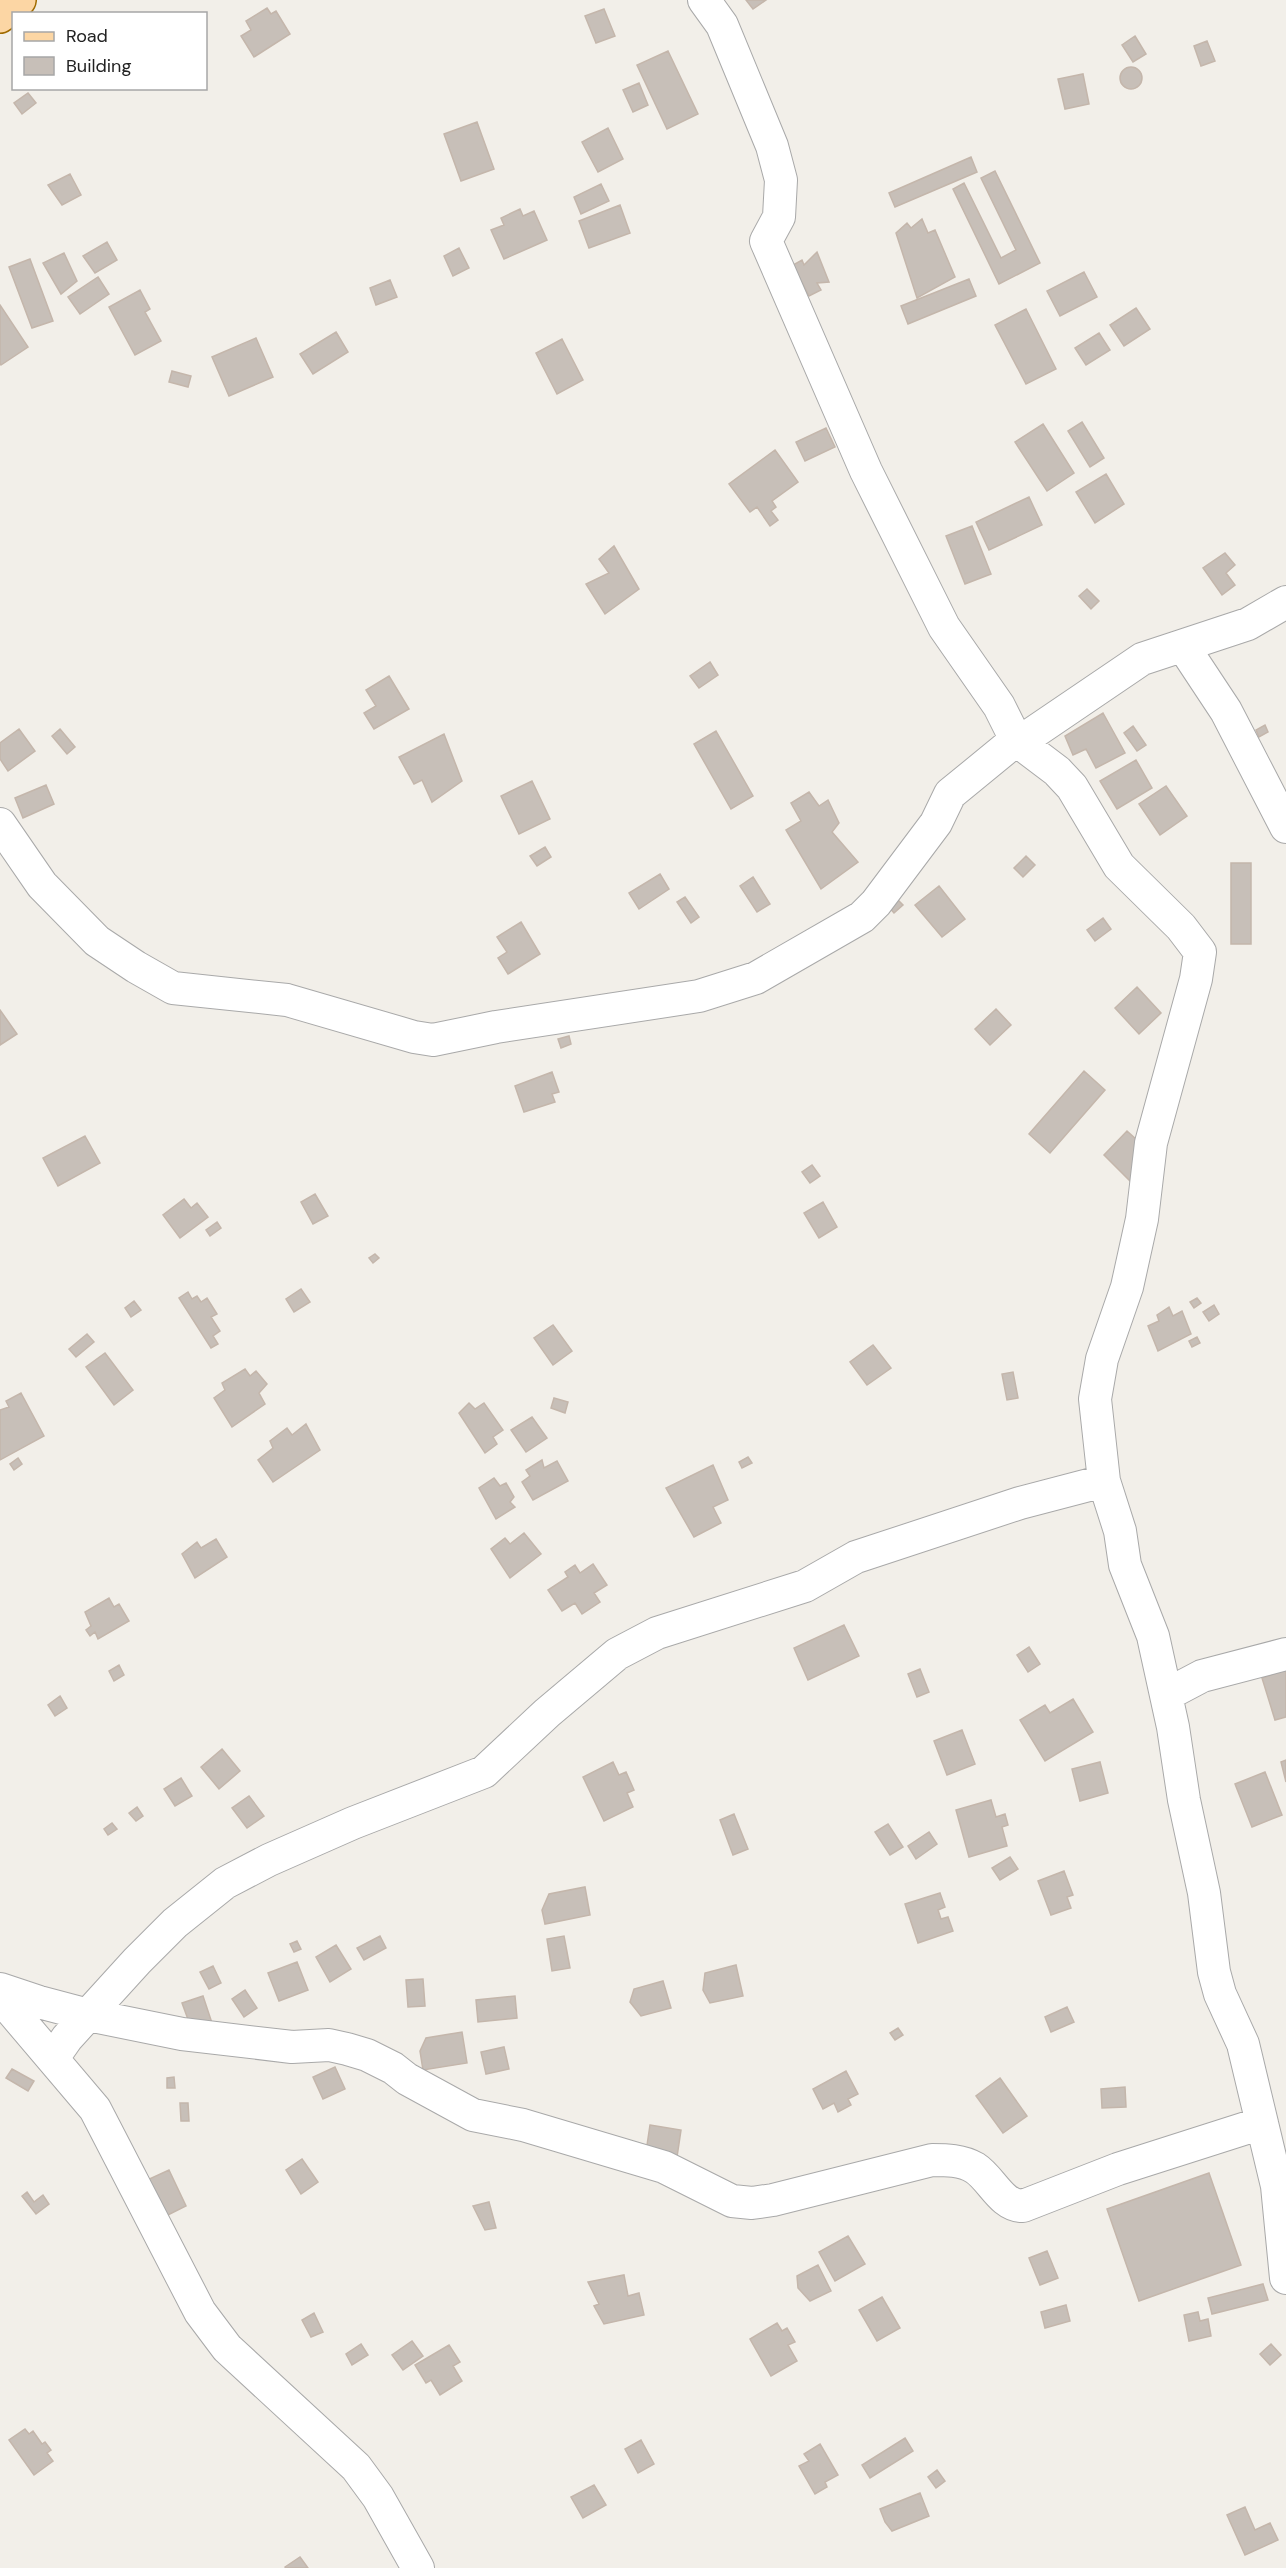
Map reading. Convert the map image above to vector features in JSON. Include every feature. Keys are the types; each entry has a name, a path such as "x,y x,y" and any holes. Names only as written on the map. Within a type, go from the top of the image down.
{"main road":[{"path":"0,16 19,0"}],"street":[{"path":"704,0 722,25 772,146 781,180 778,217 766,241 866,471 944,627 999,706 1016,740 1057,771 1072,788 1119,866 1181,927 1200,952 1196,979 1151,1143 1142,1219 1127,1287 1102,1359 1095,1399 1104,1481 1120,1531 1125,1565 1156,1651 1166,1695 1203,1893 1214,1972 1220,1994 1243,2044 1262,2123 1280,2177 1286,2278"},
{"path":"0,824 42,885 97,941 136,968 173,988 287,1000 414,1037 433,1040 496,1027 699,996 756,978 862,917 876,903 936,823 950,794 1016,740 1030,735 1142,659 1248,624 1286,602"},
{"path":"1183,646 1226,711 1286,827"},
{"path":"53,2058 88,2015 175,1923 225,1883 269,1860 353,1822 484,1772 547,1713 617,1654 657,1633 805,1586 856,1557 1020,1503 1104,1481"},
{"path":"1156,1651 1203,1676"},
{"path":"1166,1695 1203,1676 1286,1654"},
{"path":"0,1989 88,2015 182,2034 292,2047 329,2045 347,2049 367,2055 393,2068 407,2079 473,2115 523,2126 664,2167 732,2201 752,2203 773,2200 932,2160 956,2161 973,2166 985,2175 1009,2204 1023,2206 1118,2169 1262,2123"},
{"path":"0,1997 95,2109 200,2312 227,2348 356,2468 378,2497 418,2568"}],"building":[{"path":"746,0 766,0 753,9"},
{"path":"267,8 271,14 276,11 290,34 254,57 241,36 251,30 246,21"},
{"path":"604,9 615,36 596,43 585,16"},
{"path":"1135,36 1146,54 1133,62 1122,45"},
{"path":"1207,41 1215,61 1201,66 1194,46"},
{"path":"668,51 698,114 667,129 637,65"},
{"path":"1131,67 1139,70 1142,78 1139,86 1131,89 1123,86 1120,78 1123,70"},
{"path":"1083,74 1089,104 1065,109 1058,79"},
{"path":"639,83 648,105 633,112 623,90"},
{"path":"28,93 36,103 22,114 14,103"},
{"path":"477,122 494,169 461,181 444,134"},
{"path":"608,128 623,159 598,172 582,142"},
{"path":"971,157 977,172 895,207 889,193"},
{"path":"995,171 1040,263 999,284 953,189 964,183 1001,258 1016,250 981,178"},
{"path":"70,174 81,195 62,205 48,185"},
{"path":"601,184 609,201 581,214 574,197"},
{"path":"620,205 630,233 589,248 579,221"},
{"path":"520,209 523,216 534,211 547,240 504,259 491,230 504,225 501,218"},
{"path":"922,219 928,233 935,230 955,277 917,298 896,233 907,223 911,228"},
{"path":"107,242 117,260 95,273 83,256"},
{"path":"459,248 469,268 453,276 444,256"},
{"path":"817,252 829,282 817,283 821,290 809,296 793,265 802,260 804,265"},
{"path":"64,253 77,281 61,294 43,263"},
{"path":"30,259 53,321 32,328 9,267"},
{"path":"1084,272 1097,297 1060,316 1047,291"},
{"path":"98,277 109,294 80,314 68,297"},
{"path":"969,279 976,296 908,324 901,306"},
{"path":"390,280 397,297 376,305 370,288"},
{"path":"140,290 150,309 145,312 161,341 135,355 109,307"},
{"path":"0,305 28,347 1,365 0,363"},
{"path":"1136,308 1150,329 1124,346 1110,325"},
{"path":"1026,309 1056,369 1026,384 995,325"},
{"path":"336,332 348,352 313,374 300,354"},
{"path":"1099,333 1110,350 1086,365 1075,348"},
{"path":"256,338 273,377 229,396 212,357"},
{"path":"562,339 583,380 557,394 536,353"},
{"path":"172,371 191,376 188,387 169,382"},
{"path":"1082,422 1104,458 1090,467 1068,431"},
{"path":"1043,424 1074,473 1047,491 1015,442"},
{"path":"826,428 835,447 805,461 796,442"},
{"path":"775,450 798,482 772,501 776,507 771,511 778,520 770,526 757,507 750,512 729,484"},
{"path":"1106,474 1124,504 1095,523 1076,492"},
{"path":"1029,497 1042,525 989,550 976,522"},
{"path":"972,526 991,574 965,584 946,536"},
{"path":"614,546 639,589 605,614 586,584 609,573 599,559"},
{"path":"1225,553 1235,565 1226,573 1235,585 1222,595 1203,568"},
{"path":"1087,589 1099,601 1091,609 1079,596"},
{"path":"710,662 718,675 699,688 690,676"},
{"path":"389,676 409,709 374,729 364,713 376,706 366,690"},
{"path":"1103,713 1125,753 1096,768 1086,749 1073,755 1065,736"},
{"path":"1265,725 1268,732 1259,737 1256,730"},
{"path":"1133,726 1146,745 1137,751 1124,733"},
{"path":"19,729 35,751 8,771 0,759 0,743"},
{"path":"60,729 75,747 67,754 52,736"},
{"path":"716,731 753,796 731,809 694,744"},
{"path":"444,734 462,781 432,802 422,780 414,784 399,757"},
{"path":"1136,760 1152,788 1117,809 1100,781"},
{"path":"532,781 550,819 519,834 501,796"},
{"path":"46,785 54,804 23,818 15,798"},
{"path":"1166,786 1187,816 1160,835 1139,804"},
{"path":"809,792 819,806 828,800 839,823 832,832 858,862 821,889 786,830 801,821 791,803"},
{"path":"545,847 551,857 537,866 530,856"},
{"path":"1026,856 1035,865 1023,877 1014,868"},
{"path":"1231,863 1251,863 1251,944 1231,944"},
{"path":"660,874 669,889 639,909 629,893"},
{"path":"753,877 770,904 757,912 740,886"},
{"path":"939,886 965,919 942,937 915,905"},
{"path":"685,897 699,917 691,923 677,902"},
{"path":"896,898 903,905 894,913 888,906"},
{"path":"1103,918 1111,929 1095,941 1087,930"},
{"path":"521,922 540,954 508,974 498,958 507,952 497,937"},
{"path":"1137,987 1161,1013 1139,1034 1115,1008"},
{"path":"996,1009 1011,1025 990,1045 975,1029"},
{"path":"0,1010 17,1034 0,1045"},
{"path":"569,1036 571,1044 561,1048 558,1039"},
{"path":"1084,1071 1105,1090 1050,1153 1029,1134"},
{"path":"552,1072 559,1092 552,1094 555,1102 524,1112 515,1086"},
{"path":"1127,1131 1147,1149 1130,1181 1104,1155"},
{"path":"85,1136 100,1163 58,1186 43,1158"},
{"path":"812,1165 820,1176 810,1183 802,1172"},
{"path":"315,1194 328,1216 313,1224 301,1202"},
{"path":"184,1199 191,1208 197,1203 208,1217 180,1238 163,1215"},
{"path":"823,1202 837,1227 819,1238 804,1213"},
{"path":"217,1222 221,1228 210,1236 206,1230"},
{"path":"375,1254 379,1258 373,1263 369,1258"},
{"path":"301,1289 310,1302 294,1312 286,1299"},
{"path":"188,1292 192,1299 197,1296 201,1302 207,1298 217,1314 211,1317 220,1331 213,1336 218,1344 211,1348 179,1298"},
{"path":"1197,1298 1201,1303 1194,1308 1190,1302"},
{"path":"134,1301 141,1310 131,1317 125,1308"},
{"path":"1214,1305 1219,1314 1209,1321 1203,1312"},
{"path":"1169,1307 1173,1316 1182,1311 1191,1334 1158,1351 1148,1326 1159,1321 1157,1315"},
{"path":"553,1325 572,1351 553,1365 534,1338"},
{"path":"87,1334 94,1342 76,1357 69,1349"},
{"path":"1197,1337 1200,1343 1192,1347 1189,1341"},
{"path":"873,1345 891,1368 867,1385 850,1362"},
{"path":"105,1353 133,1390 114,1405 86,1367"},
{"path":"245,1369 250,1376 256,1371 267,1384 259,1393 265,1404 232,1427 214,1398 225,1390 222,1383"},
{"path":"1013,1372 1018,1398 1007,1400 1002,1374"},
{"path":"21,1393 44,1436 0,1460 0,1410 9,1407 6,1401"},
{"path":"554,1398 568,1402 565,1413 551,1408"},
{"path":"469,1403 475,1409 484,1403 503,1430 493,1437 497,1444 485,1453 459,1413"},
{"path":"532,1417 547,1438 526,1452 511,1430"},
{"path":"306,1424 320,1450 273,1482 258,1460 273,1448 270,1441 287,1428 292,1435"},
{"path":"748,1457 752,1463 742,1468 739,1462"},
{"path":"18,1458 22,1464 14,1470 10,1464"},
{"path":"542,1460 544,1468 557,1461 568,1481 533,1500 522,1482 530,1476 526,1470"},
{"path":"713,1465 728,1500 713,1507 721,1523 694,1537 666,1488"},
{"path":"494,1478 500,1486 506,1483 514,1497 510,1502 515,1507 496,1519 479,1488"},
{"path":"524,1533 541,1554 510,1578 491,1549 505,1538 510,1544"},
{"path":"216,1539 227,1557 195,1578 182,1554 197,1542 201,1548"},
{"path":"593,1564 607,1585 594,1593 600,1602 582,1614 575,1603 562,1611 548,1590 568,1577 565,1572 575,1565 580,1573"},
{"path":"109,1598 114,1607 119,1604 129,1621 98,1639 95,1632 90,1636 86,1630 91,1626 85,1612"},
{"path":"844,1625 859,1656 808,1680 794,1648"},
{"path":"1029,1647 1040,1664 1028,1672 1017,1655"},
{"path":"119,1665 124,1675 114,1681 109,1671"},
{"path":"920,1669 929,1692 917,1697 908,1674"},
{"path":"1286,1670 1286,1717 1275,1720 1262,1678"},
{"path":"60,1696 67,1708 55,1716 48,1705"},
{"path":"1073,1699 1093,1732 1045,1761 1020,1720 1045,1705 1050,1713"},
{"path":"962,1730 975,1764 947,1775 934,1741"},
{"path":"222,1749 240,1771 219,1789 201,1767"},
{"path":"1286,1760 1286,1782 1281,1762"},
{"path":"613,1762 619,1775 626,1772 634,1790 627,1793 633,1807 604,1821 583,1777"},
{"path":"1100,1762 1108,1793 1080,1801 1072,1769"},
{"path":"1265,1772 1282,1815 1252,1827 1235,1784"},
{"path":"181,1778 192,1796 175,1806 164,1789"},
{"path":"249,1796 264,1816 247,1828 232,1808"},
{"path":"991,1800 996,1817 1005,1814 1008,1825 1002,1827 1007,1846 969,1857 956,1810"},
{"path":"137,1807 143,1816 136,1821 129,1813"},
{"path":"734,1814 748,1849 733,1855 720,1820"},
{"path":"112,1823 117,1829 108,1835 104,1829"},
{"path":"888,1824 903,1847 890,1855 875,1832"},
{"path":"929,1832 937,1844 916,1859 908,1846"},
{"path":"1010,1857 1018,1869 1000,1880 992,1868"},
{"path":"1064,1871 1073,1895 1067,1897 1071,1908 1051,1915 1038,1881"},
{"path":"585,1887 590,1915 545,1924 542,1910 549,1894"},
{"path":"940,1893 945,1907 938,1910 941,1919 948,1917 953,1931 918,1943 905,1904"},
{"path":"380,1936 386,1948 364,1960 357,1948"},
{"path":"564,1936 570,1968 552,1971 547,1939"},
{"path":"297,1941 301,1949 294,1952 290,1944"},
{"path":"336,1945 351,1969 330,1982 316,1957"},
{"path":"297,1962 308,1990 279,2001 268,1973"},
{"path":"736,1965 743,1996 710,2003 703,1990 705,1973"},
{"path":"213,1966 221,1983 209,1989 200,1972"},
{"path":"423,1979 425,2006 408,2007 406,1980"},
{"path":"663,1981 671,2008 641,2016 630,2002 634,1989"},
{"path":"245,1990 257,2008 244,2017 232,1999"},
{"path":"203,1996 213,2026 193,2033 182,2003"},
{"path":"515,1996 517,2018 478,2022 476,2000"},
{"path":"1067,2007 1074,2022 1051,2032 1045,2017"},
{"path":"898,2028 903,2035 895,2040 890,2033"},
{"path":"462,2032 467,2063 423,2070 420,2051 426,2038"},
{"path":"504,2047 509,2069 486,2074 481,2052"},
{"path":"335,2067 345,2089 323,2099 313,2077"},
{"path":"12,2069 34,2081 28,2091 6,2078"},
{"path":"846,2071 858,2094 848,2099 851,2105 838,2112 834,2103 823,2109 813,2089"},
{"path":"174,2077 175,2088 167,2088 167,2078"},
{"path":"1000,2078 1027,2116 1003,2133 976,2096"},
{"path":"1125,2087 1126,2107 1102,2108 1101,2089"},
{"path":"180,2103 188,2103 189,2121 181,2121"},
{"path":"650,2125 681,2130 677,2157 646,2152"},
{"path":"302,2159 318,2182 301,2194 286,2170"},
{"path":"169,2170 186,2206 164,2217 147,2180"},
{"path":"1209,2173 1241,2265 1139,2301 1107,2209"},
{"path":"27,2192 34,2202 43,2195 49,2204 36,2214 22,2196"},
{"path":"489,2202 496,2228 485,2230 473,2206"},
{"path":"848,2236 865,2264 835,2281 819,2252"},
{"path":"1047,2251 1058,2278 1040,2285 1029,2258"},
{"path":"818,2265 831,2291 810,2301 798,2288 797,2276"},
{"path":"624,2275 628,2296 639,2293 644,2315 604,2324 594,2306 599,2304 588,2282"},
{"path":"1263,2284 1268,2300 1212,2314 1208,2298"},
{"path":"882,2297 900,2328 877,2341 859,2310"},
{"path":"1066,2305 1070,2321 1045,2328 1041,2312"},
{"path":"1198,2312 1200,2321 1208,2319 1211,2336 1189,2341 1184,2315"},
{"path":"314,2313 323,2332 311,2337 302,2320"},
{"path":"777,2323 782,2331 787,2328 795,2342 788,2345 797,2361 771,2376 750,2339"},
{"path":"412,2341 423,2356 403,2370 392,2355"},
{"path":"361,2344 368,2355 352,2365 346,2354"},
{"path":"1271,2344 1281,2355 1270,2365 1260,2354"},
{"path":"449,2345 460,2362 453,2366 462,2381 440,2395 431,2380 426,2383 415,2365"},
{"path":"25,2429 29,2434 33,2431 42,2444 45,2442 51,2450 47,2453 53,2461 34,2475 9,2440"},
{"path":"905,2438 913,2451 870,2478 862,2465"},
{"path":"641,2440 654,2464 638,2473 625,2449"},
{"path":"820,2444 838,2475 825,2482 827,2487 815,2494 799,2466 809,2461 804,2454"},
{"path":"937,2470 945,2481 936,2488 928,2477"},
{"path":"594,2485 606,2505 583,2518 571,2497"},
{"path":"920,2493 929,2516 892,2531 885,2522 880,2509"},
{"path":"1245,2507 1255,2530 1270,2523 1278,2540 1245,2555 1227,2515"},
{"path":"300,2557 308,2568 285,2567"}]}
